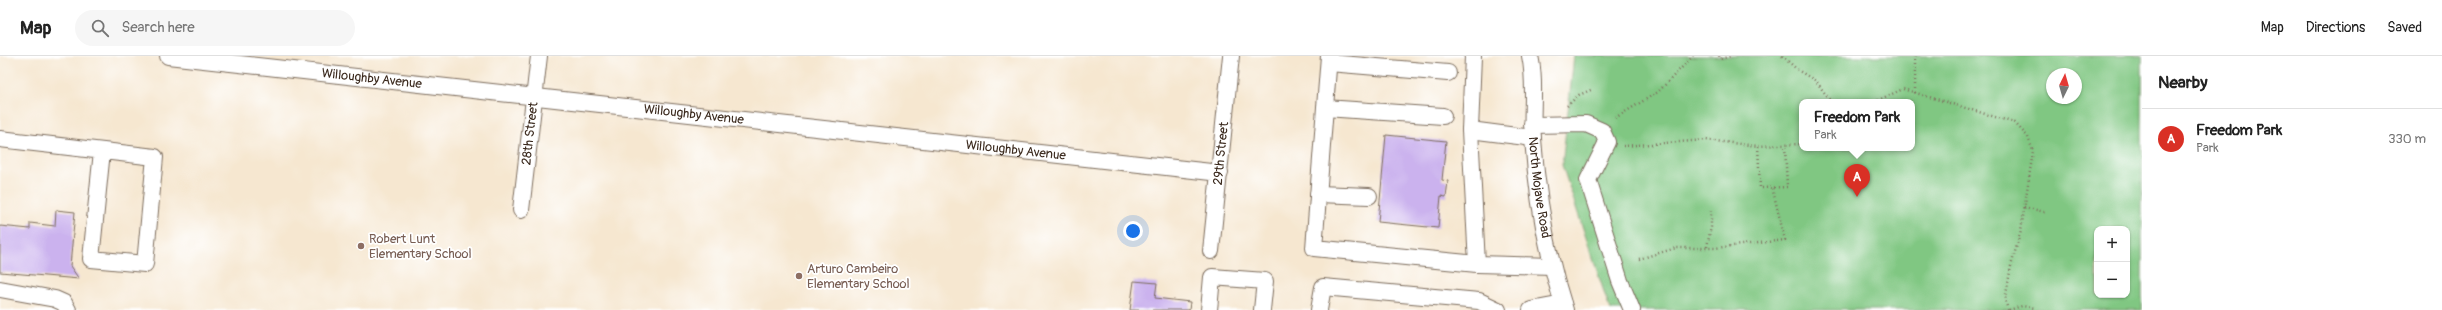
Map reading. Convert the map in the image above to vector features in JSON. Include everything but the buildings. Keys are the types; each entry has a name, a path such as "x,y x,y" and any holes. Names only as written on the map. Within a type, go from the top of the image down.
{"street":[{"name":"Willoughby Avenue","path":"168,56 534,98 1220,173"},
{"name":"28th Street","path":"521,210 538,56"},
{"name":"29th Street","path":"1211,251 1231,56"},
{"path":"1473,56 1470,130 1478,264"},
{"name":"North Mojave Road","path":"1532,58 1532,132 1537,184 1552,266 1564,307"},
{"path":"1448,73 1329,60 1314,248 1478,264 1552,266"},
{"path":"1325,108 1443,116"},
{"path":"1470,130 1532,132 1586,124 1602,131 1607,142 1588,180 1620,281 1632,310"},
{"path":"0,138 102,151 155,158 145,264 91,259 102,151"},
{"path":"1318,194 1369,196"},
{"path":"1209,310 1212,277 1265,281 1262,310"},
{"path":"1319,310 1322,286 1479,301 1498,310"},
{"path":"0,289 55,299 64,303 68,310"},
{"path":"1531,310 1564,307"}],"path":[{"path":"1615,118 1658,92 1694,56"},
{"path":"1719,56 1720,59 1732,56"},
{"path":"1782,56 1798,71 1816,81 1829,99"},
{"path":"1915,56 1915,93"},
{"path":"1567,106 1579,95 1593,89"},
{"path":"1881,99 1903,89 2015,122 2028,137 2033,151 2021,230 2005,300 2008,310 2022,306 2035,308"},
{"path":"1623,146 1706,140 1758,146 1799,144"},
{"path":"1758,146 1760,188 1787,187 1785,145"},
{"path":"1639,259 1676,248 1715,248 1785,240 1772,187"},
{"path":"2024,207 2045,212"},
{"path":"1707,247 1712,212"}],"green space":[{"path":"1574,56 2142,56 2142,310 1610,310 1562,165"}],"place":[{"name":"Freedom Park","path":"1857,197"},
{"name":"Robert Lunt Elementary School","path":"361,246"},
{"name":"Arturo Cambeiro Elementary School","path":"799,276"}]}
